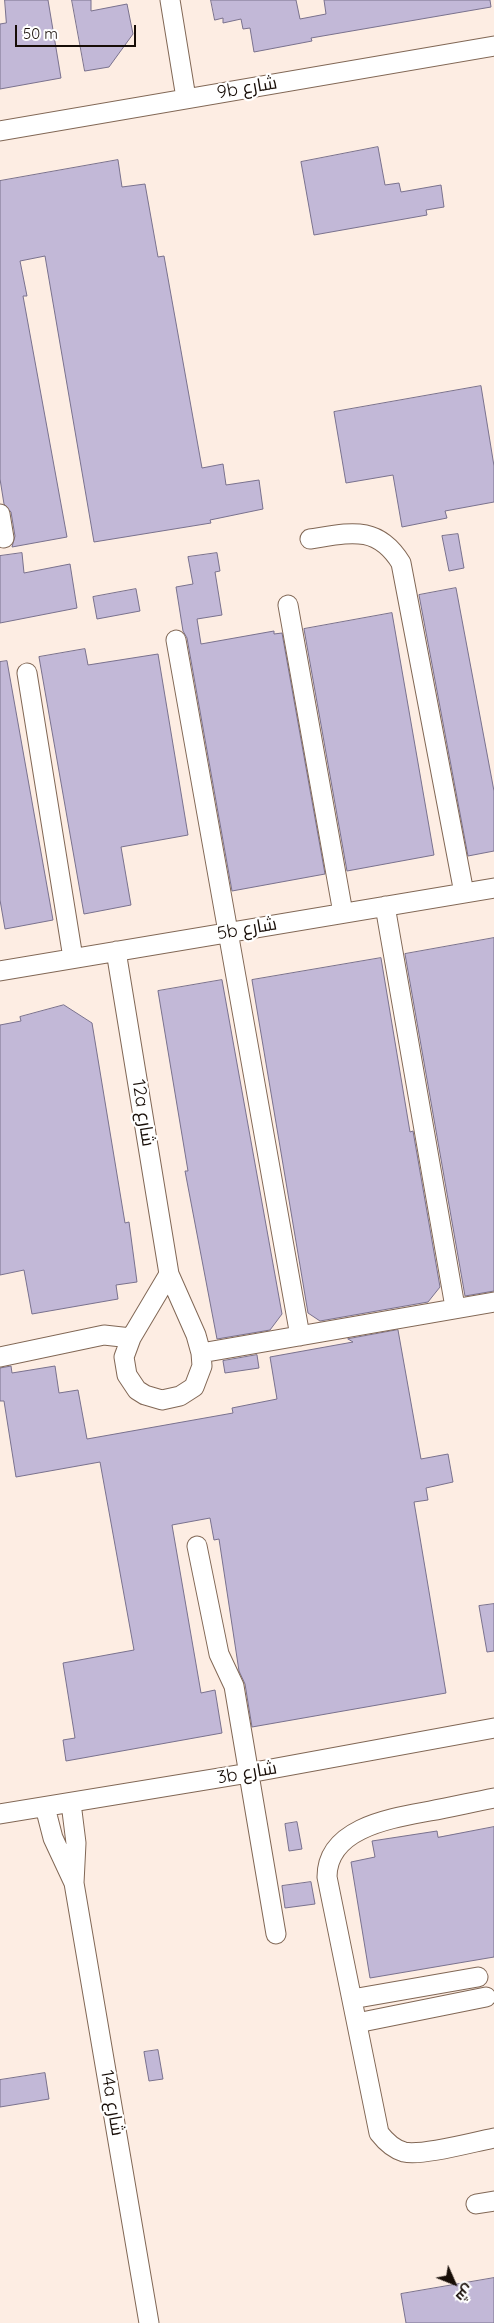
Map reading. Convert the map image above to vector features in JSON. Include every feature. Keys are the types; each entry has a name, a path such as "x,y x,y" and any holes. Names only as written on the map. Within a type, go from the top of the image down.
{"street":[{"path":"170,0 186,98"},
{"name":"9b شارع","path":"0,131 494,46"},
{"path":"0,514 4,538"},
{"path":"310,539 353,533 368,534 388,545 401,563 464,893"},
{"path":"288,605 343,913"},
{"path":"176,640 230,932 300,1336"},
{"path":"26,673 73,958"},
{"name":"5b شارع","path":"0,971 494,888"},
{"path":"385,906 455,1307"},
{"name":"12a شارع","path":"116,951 169,1274 198,1340 201,1353 202,1366 194,1387 188,1392 171,1399 153,1398 137,1390 127,1375 124,1357 131,1338 169,1274"},
{"path":"201,1353 455,1307 494,1302"},
{"path":"0,1357 104,1335 131,1338"},
{"path":"197,1546 219,1654 234,1686 276,1934"},
{"name":"3b شارع","path":"0,1814 248,1773 494,1728"},
{"path":"494,1798 382,1822 352,1835 333,1852 327,1868 327,1876 379,2133 391,2146 398,2150 415,2153 494,2138"},
{"name":"14a شارع","path":"70,1803 76,1843 74,1883 149,2323"},
{"name":"14a شارع","path":"45,1807 56,1846 74,1883"},
{"path":"352,1999 478,1976"},
{"path":"357,2023 486,1997"}],"shaded area":[{"path":"0,0 494,0 494,2323 0,2323"}],"building":[{"path":"5,0 48,0 61,78 0,89 0,24 6,23"},
{"path":"72,0 91,0 91,11 127,4 133,34 109,67 85,71"},
{"path":"211,0 296,0 300,19 326,14 324,0 490,0 491,7 311,38 312,41 254,52 250,28 243,29 241,19 223,23 223,18 215,20"},
{"path":"378,147 385,185 399,183 401,192 441,185 444,207 426,210 427,215 314,235 301,162"},
{"path":"118,160 122,187 145,184 158,257 164,256 202,468 223,464 226,485 259,480 263,509 210,520 211,523 94,542 45,256 20,261 27,296 23,296 67,537 12,547 15,536 11,512 4,504 0,479 0,181"},
{"path":"481,386 494,466 494,502 445,511 447,518 402,527 393,475 346,483 334,412"},
{"path":"458,534 464,568 449,571 442,536"},
{"path":"22,553 24,573 70,564 77,608 0,623 0,556"},
{"path":"217,553 220,571 215,572 222,615 197,619 201,644 274,631 274,634 282,633 325,874 232,891 187,638 183,631 176,587 193,584 188,557"},
{"path":"456,588 494,791 494,851 468,856 419,595"},
{"path":"136,589 140,611 97,619 93,597"},
{"path":"392,613 434,855 347,871 304,629"},
{"path":"85,649 88,665 158,654 188,835 121,847 131,905 84,914 39,657"},
{"path":"7,661 53,920 5,929 0,900 0,662"},
{"path":"494,938 494,1291 465,1296 405,954"},
{"path":"381,958 410,1132 413,1131 440,1287 428,1302 320,1321 308,1313 252,980"},
{"path":"222,980 282,1314 270,1330 217,1339 185,1171 188,1171 158,991"},
{"path":"64,1005 92,1023 125,1223 129,1222 137,1282 116,1285 118,1299 32,1314 24,1270 0,1275 0,1025 21,1021 20,1017"},
{"path":"398,1330 421,1459 448,1454 453,1482 426,1488 428,1500 414,1502 446,1693 252,1727 245,1684 239,1671 219,1539 214,1540 210,1518 172,1525 201,1693 215,1690 222,1733 66,1761 63,1740 75,1738 63,1663 134,1650 100,1462 16,1477 4,1401 0,1401 0,1368 11,1366 12,1373 55,1366 59,1393 78,1390 87,1439 233,1413 232,1408 277,1399 270,1357 353,1342 348,1339"},
{"path":"257,1355 259,1368 225,1373 223,1361"},
{"path":"494,1604 494,1651 487,1652 479,1606"},
{"path":"297,1822 302,1849 289,1851 285,1824"},
{"path":"494,1827 494,1957 370,1978 351,1862 375,1857 372,1841 437,1831 438,1837"},
{"path":"311,1882 315,1904 285,1908 282,1886"},
{"path":"158,2050 163,2079 149,2081 144,2052"},
{"path":"45,2073 49,2099 0,2107 0,2080"},
{"path":"494,2278 494,2323 406,2323 401,2294"}]}
